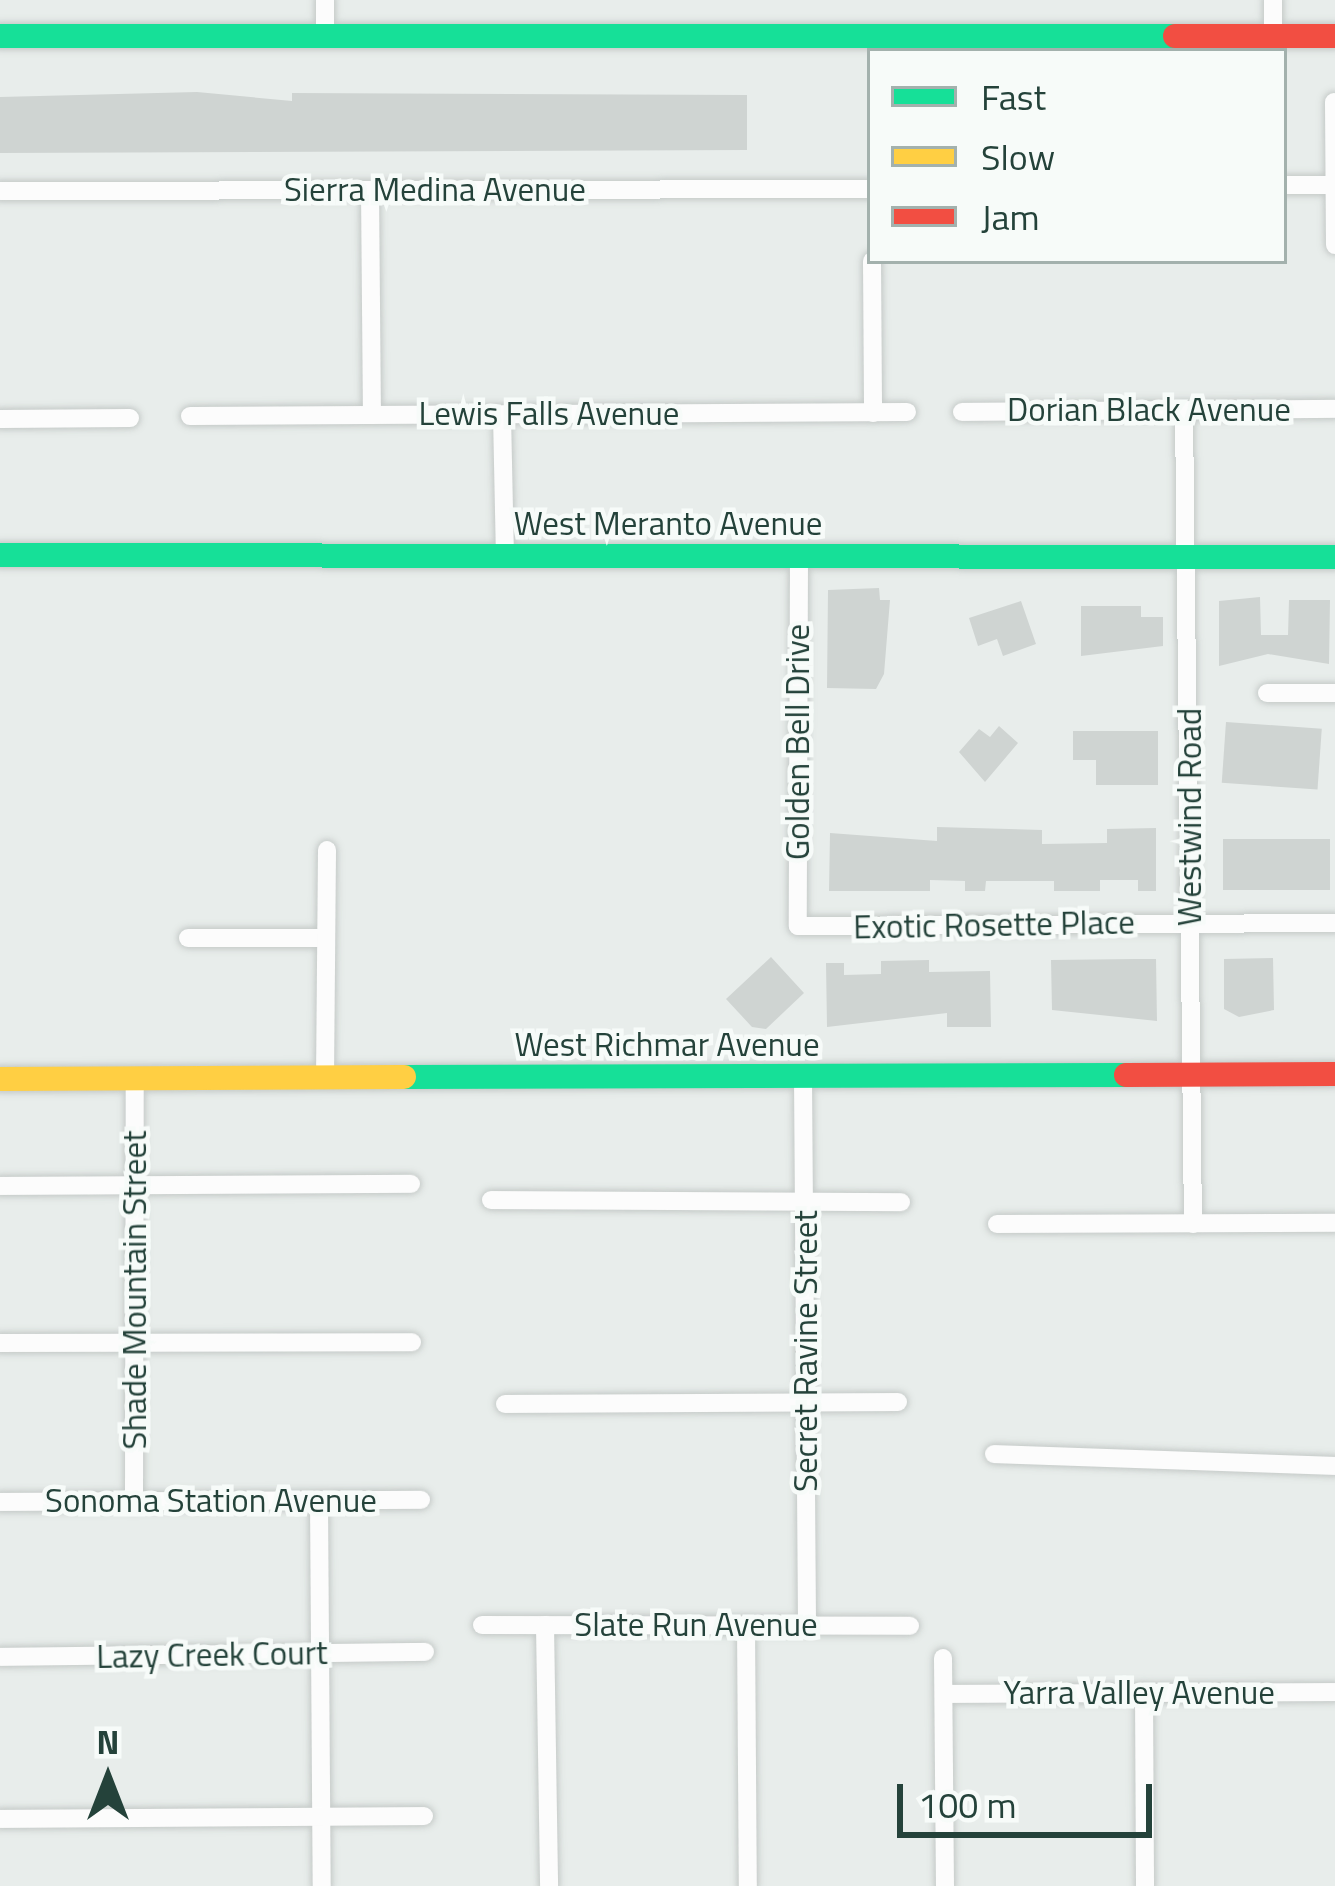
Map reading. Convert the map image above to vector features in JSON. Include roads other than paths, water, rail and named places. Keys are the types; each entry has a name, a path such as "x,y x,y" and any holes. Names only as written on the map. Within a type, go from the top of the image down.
{"street":[{"path":"325,0 325,36"},
{"path":"1273,0 1273,36"},
{"path":"0,36 1059,45 1335,36"},
{"path":"1334,102 1335,245"},
{"path":"1287,185 1334,185"},
{"name":"Sierra Medina Avenue","path":"0,191 867,189"},
{"path":"370,190 372,415"},
{"path":"872,264 873,413"},
{"name":"Dorian Black Avenue","path":"962,412 1335,409"},
{"name":"Westwind Road","path":"1184,410 1193,1224"},
{"name":"Lewis Falls Avenue","path":"190,416 908,412"},
{"path":"502,415 505,556"},
{"path":"0,418 130,418"},
{"name":"West Meranto Avenue","path":"0,555 1335,557"},
{"name":"Golden Bell Drive","path":"797,926 799,558"},
{"path":"1267,693 1335,693"},
{"path":"326,1080 327,850"},
{"name":"Exotic Rosette Place","path":"797,926 1335,923"},
{"path":"188,938 326,938"},
{"name":"West Richmar Avenue","path":"0,1079 1335,1074"},
{"name":"Secret Ravine Street","path":"803,1077 807,1625"},
{"name":"Shade Mountain Street","path":"134,1502 136,1079"},
{"path":"0,1186 411,1184"},
{"path":"491,1200 902,1202"},
{"path":"997,1224 1335,1222"},
{"path":"0,1343 412,1342"},
{"path":"505,1404 898,1402"},
{"path":"994,1454 1335,1466"},
{"name":"Sonoma Station Avenue","path":"0,1502 422,1500"},
{"path":"319,1501 322,1886"},
{"name":"Slate Run Avenue","path":"482,1624 910,1626"},
{"path":"545,1624 549,1886"},
{"path":"746,1625 748,1886"},
{"name":"Lazy Creek Court","path":"0,1657 425,1652"},
{"path":"943,1658 945,1886"},
{"path":"1144,1692 1145,1886"},
{"name":"Yarra Valley Avenue","path":"944,1694 1335,1692"},
{"path":"0,1819 424,1816"}]}
